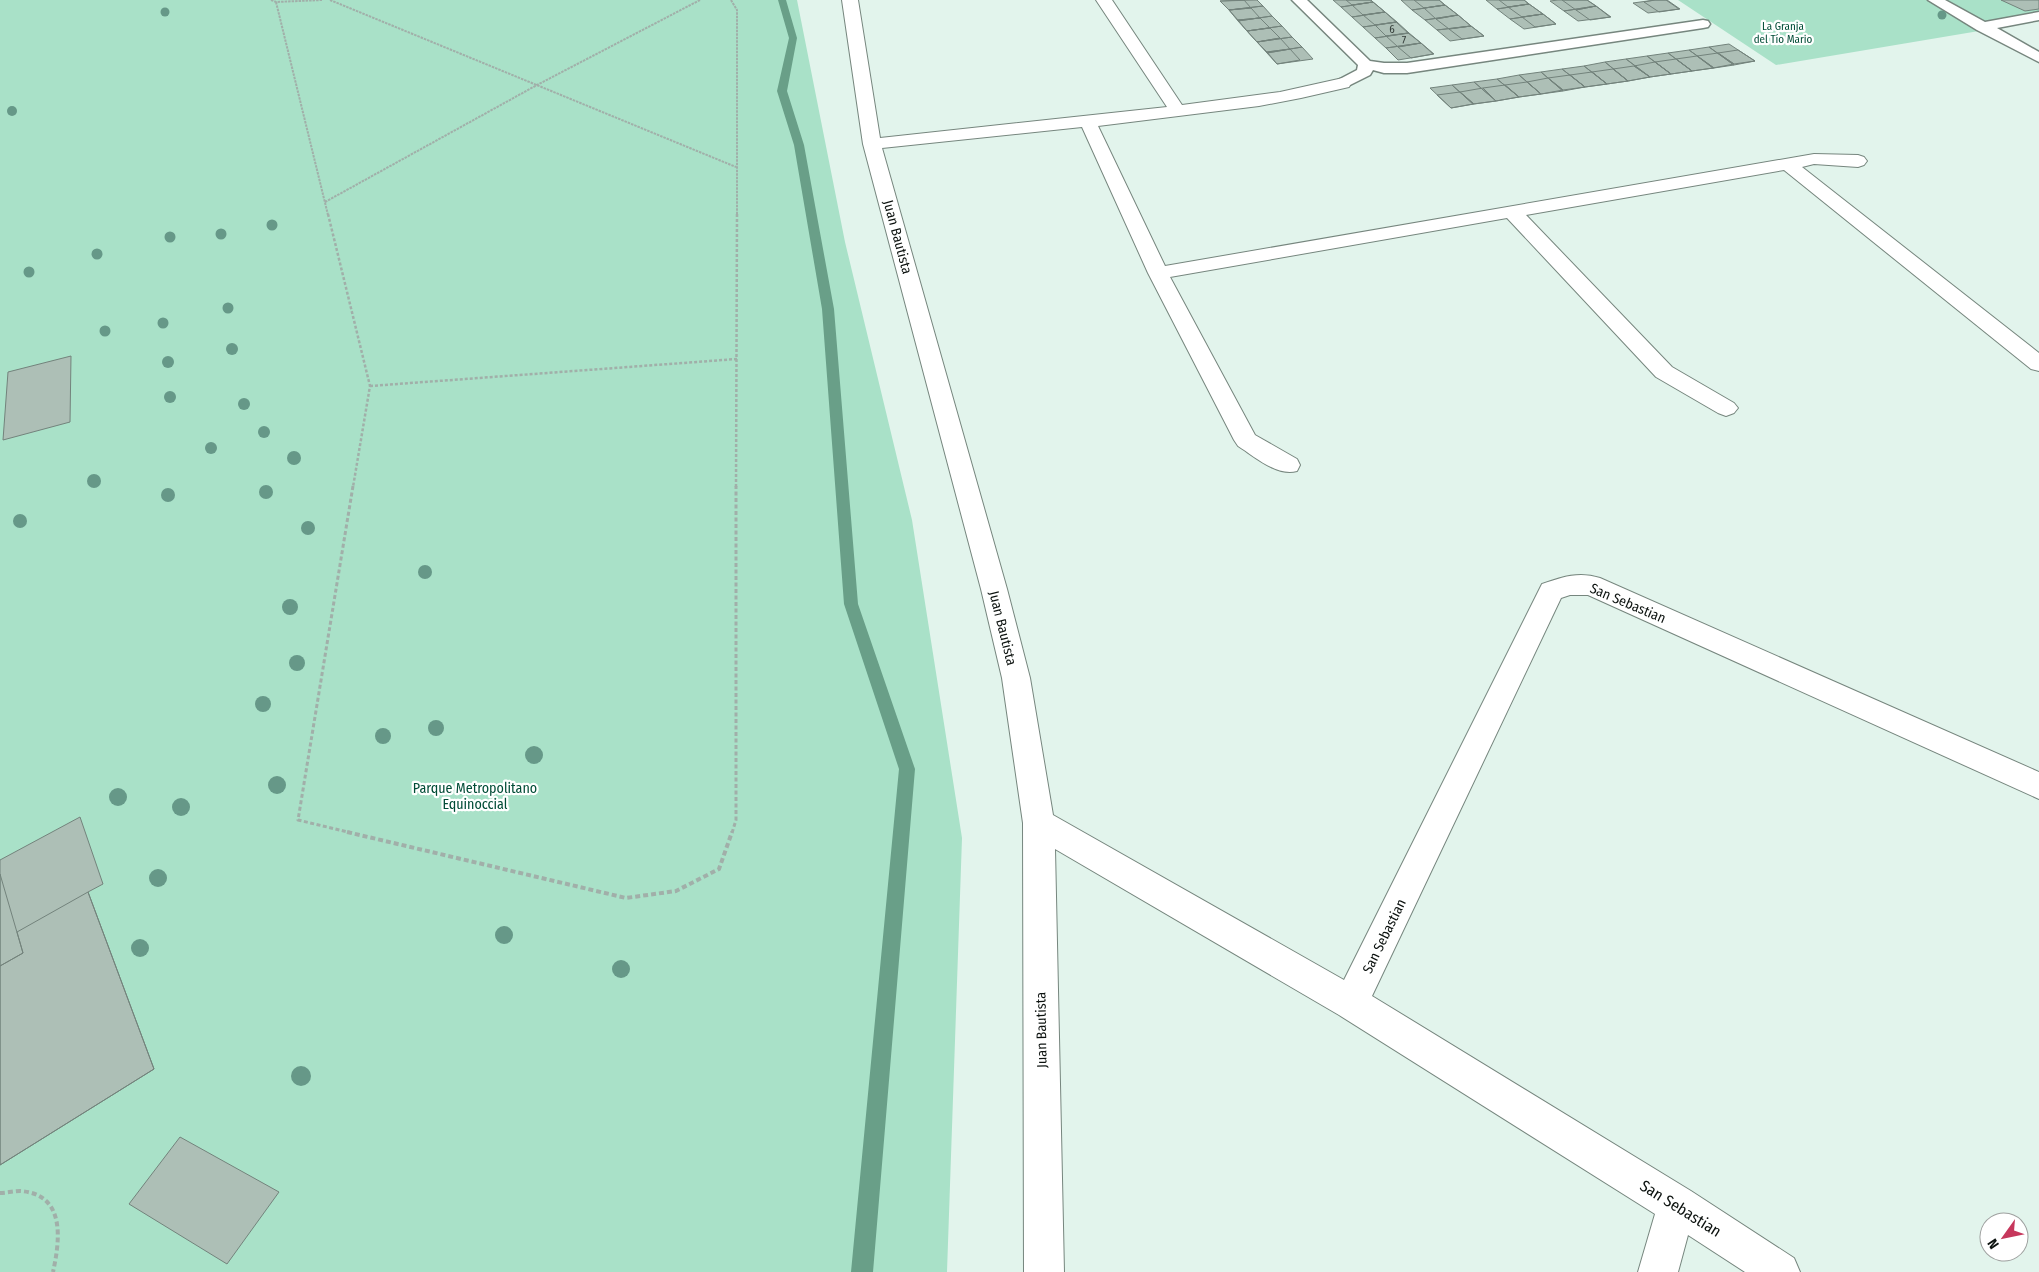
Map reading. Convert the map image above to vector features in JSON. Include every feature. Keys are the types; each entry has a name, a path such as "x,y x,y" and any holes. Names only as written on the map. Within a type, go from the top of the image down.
{"street":[{"name":"Juan Bautista","path":"850,0 872,144 994,589 1016,678 1039,823 1044,1272"},
{"path":"1104,0 1178,110"},
{"path":"872,144 1088,122 1279,98 1311,92 1342,83"},
{"path":"1088,122 1158,273 1246,440 1288,465"},
{"path":"1158,273 1511,211 1789,165 1814,159 1858,161"},
{"path":"1789,165 2039,364"},
{"path":"1511,211 1664,372 1726,408"},
{"name":"San Sebastian","path":"1351,1003 1551,591 1569,584 1591,585 2039,786"},
{"name":"San Sebastian","path":"1039,823 1351,1003 1677,1205 1780,1272"},
{"path":"1658,1272 1677,1205"}],"lane":[{"path":"1299,0 1365,64 1384,68 1407,68 1703,24"},
{"path":"1934,0 2039,58"},
{"path":"1982,26 2039,16"},
{"path":"1342,83 1365,72 1365,64"}],"path":[{"path":"271,0 276,2 322,0"},
{"path":"330,0 736,167"},
{"path":"325,202 537,85 700,0"},
{"path":"276,2 370,386 298,820 626,898 676,891 719,869 736,820 737,10 731,0"},
{"path":"370,386 737,359"},
{"path":"0,1193 22,1191 44,1199 57,1218 60,1243 53,1272"}],"green space":[{"name":"Parque Metropolitano Equinoccial","path":"0,0 797,0 845,242 912,520 962,838 947,1272 0,1272"},
{"name":"La Granja del Tío Mario","path":"1678,0 2039,0 2039,21 1776,65"}],"building":[{"path":"1244,0 1251,8 1229,10 1220,1"},
{"path":"1257,0 1263,6 1229,10 1220,1"},
{"path":"1333,0 1371,0 1373,2 1341,7"},
{"path":"1346,0 1371,0 1373,2 1352,5"},
{"path":"1401,0 1439,0 1445,5 1412,10"},
{"path":"1414,0 1439,0 1445,5 1424,8"},
{"path":"1486,0 1524,0 1529,4 1497,9"},
{"path":"1499,0 1524,0 1529,4 1508,7"},
{"path":"1562,0 1587,0 1596,6 1576,10"},
{"path":"1587,0 1596,6 1564,11 1550,1"},
{"path":"1666,0 1679,9 1659,12 1644,2"},
{"path":"1667,0 1680,9 1648,13 1633,3"},
{"path":"2001,0 2039,0 2039,9 2025,11"},
{"path":"1373,2 1385,12 1363,15 1352,5"},
{"path":"1373,2 1385,12 1352,17 1341,7"},
{"path":"1529,4 1543,14 1522,17 1508,7"},
{"path":"1529,4 1543,14 1510,19 1497,9"},
{"path":"1445,5 1458,15 1436,19 1424,8"},
{"path":"1445,5 1458,15 1425,20 1412,10"},
{"path":"1263,6 1272,16 1238,21 1229,10"},
{"path":"1596,6 1610,17 1590,20 1576,10"},
{"path":"1596,6 1611,17 1578,21 1564,11"},
{"path":"1251,8 1260,18 1238,20 1229,10"},
{"path":"1385,12 1396,22 1375,25 1363,15"},
{"path":"1385,12 1397,22 1363,27 1352,17"},
{"path":"1543,14 1556,24 1535,27 1522,17"},
{"path":"1543,14 1556,24 1524,29 1510,19"},
{"path":"1458,15 1471,26 1449,29 1436,19"},
{"path":"1458,15 1471,26 1437,30 1425,20"},
{"path":"1272,16 1282,26 1247,31 1238,21"},
{"path":"1260,18 1270,28 1247,31 1238,20"},
{"path":"1396,22 1408,33 1386,36 1375,25"},
{"path":"1397,22 1409,33 1375,38 1363,27"},
{"path":"1282,26 1292,37 1257,42 1247,31"},
{"path":"1471,26 1484,36 1462,39 1449,29"},
{"path":"1471,26 1484,36 1450,41 1437,30"},
{"path":"1270,28 1280,38 1257,42 1247,31"},
{"path":"1408,33 1421,43 1398,47 1386,36"},
{"path":"1409,33 1421,43 1386,48 1375,38"},
{"path":"1292,37 1302,47 1267,53 1257,42"},
{"path":"1280,38 1290,49 1267,52 1257,42"},
{"path":"1421,43 1433,54 1411,58 1398,47"},
{"path":"1421,43 1434,54 1398,60 1386,48"},
{"path":"1729,44 1755,61 1734,65 1709,47"},
{"path":"1302,47 1313,59 1277,64 1267,53"},
{"path":"1709,47 1734,65 1714,68 1689,50"},
{"path":"1290,49 1300,60 1277,64 1267,52"},
{"path":"1689,50 1714,68 1692,71 1668,53"},
{"path":"1738,50 1755,61 1734,64 1718,53"},
{"path":"1668,53 1692,71 1671,74 1647,56"},
{"path":"1718,53 1734,64 1713,68 1697,56"},
{"path":"1647,56 1671,74 1650,77 1626,59"},
{"path":"1697,56 1713,68 1692,71 1676,59"},
{"path":"1626,59 1650,77 1628,81 1605,62"},
{"path":"1676,59 1692,71 1671,74 1655,62"},
{"path":"1605,62 1628,81 1607,84 1584,66"},
{"path":"1655,62 1671,74 1650,77 1634,66"},
{"path":"1584,66 1607,84 1585,87 1562,69"},
{"path":"1634,66 1650,77 1628,81 1613,69"},
{"path":"1562,69 1585,87 1563,91 1541,72"},
{"path":"1613,69 1628,81 1607,84 1592,72"},
{"path":"1541,72 1563,91 1541,94 1519,75"},
{"path":"1592,72 1607,84 1585,87 1570,75"},
{"path":"1519,75 1541,94 1519,97 1497,79"},
{"path":"1570,75 1585,87 1563,90 1548,78"},
{"path":"1548,78 1563,90 1541,94 1527,82"},
{"path":"1497,79 1519,97 1496,101 1474,82"},
{"path":"1474,82 1496,101 1473,104 1452,85"},
{"path":"1527,82 1541,94 1519,97 1505,85"},
{"path":"1452,85 1473,104 1451,108 1430,88"},
{"path":"1505,85 1519,97 1496,101 1483,88"},
{"path":"1483,88 1496,101 1474,104 1460,92"},
{"path":"1460,92 1474,104 1451,108 1437,95"},
{"path":"71,356 70,422 3,440 8,372"},
{"path":"80,817 103,884 88,892 154,1069 0,1165 0,860"},
{"path":"0,874 23,953 0,966"},
{"path":"88,892 154,1069 0,1165 0,966 23,953 17,932"},
{"path":"180,1137 279,1192 227,1264 129,1204"}],"waterway":[{"path":"782,0 793,38 782,91 799,145 828,309 851,604 907,769 862,1272"}]}
